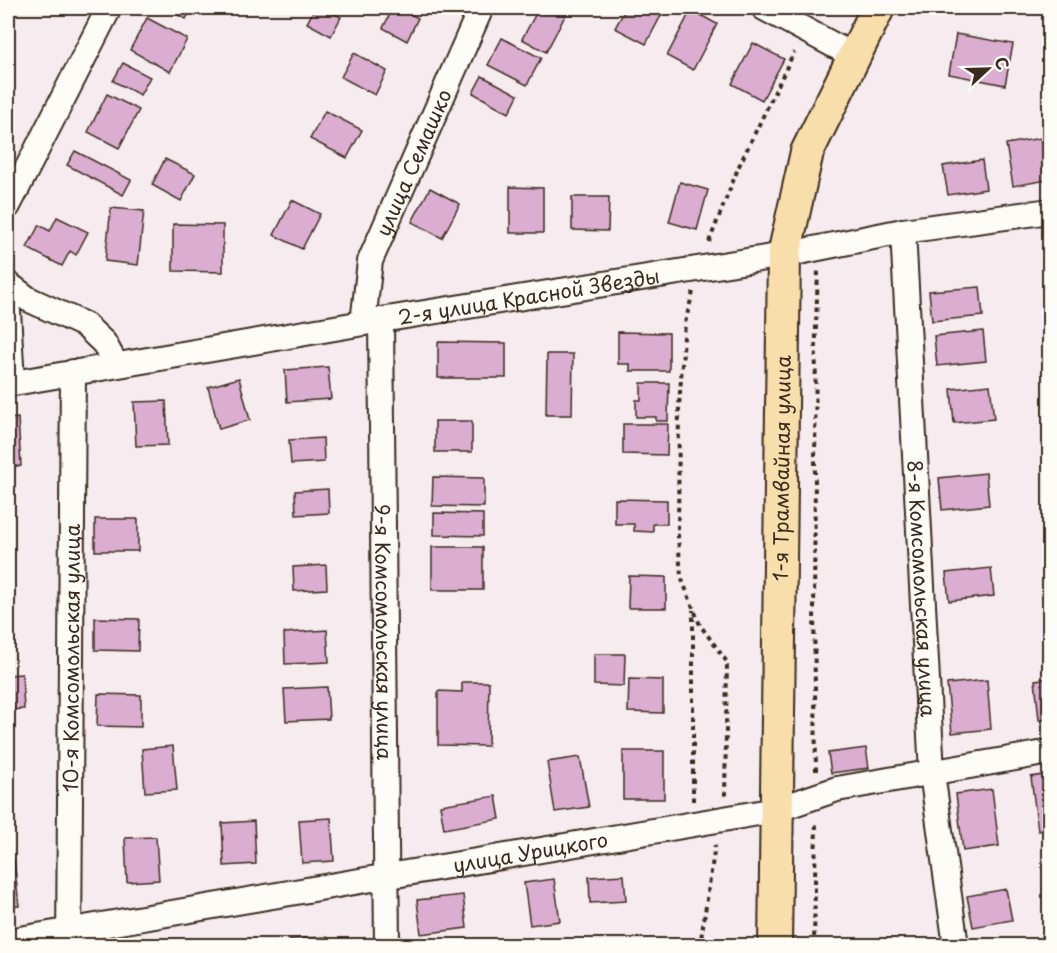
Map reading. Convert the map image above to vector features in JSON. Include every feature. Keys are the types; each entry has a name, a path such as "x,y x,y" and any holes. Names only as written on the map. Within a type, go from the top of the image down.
{"main road":[{"name":"1-я Трамвайная улица","path":"775,945 784,255 807,152 878,8"}],"street":[{"path":"8,207 109,8"},
{"name":"улица Семашко","path":"372,321 370,261 481,8"},
{"path":"764,8 854,56"},
{"name":"2-я улица Красной Звезды","path":"10,384 372,321 784,255 903,231 1050,211"},
{"name":"8-я Комсомольская улица","path":"903,231 932,773 956,945"},
{"path":"8,284 28,299 85,325 104,342 116,365"},
{"path":"8,312 10,384"},
{"name":"9-я Комсомольская улица","path":"372,321 387,945"},
{"name":"10-я Комсомольская улица","path":"69,938 73,372"},
{"name":"улица Урицкого","path":"8,941 69,938 387,875 720,814 776,810 837,789 1050,752"}],"path":[{"path":"700,945 720,814 724,801 727,662 700,625 681,577 678,536 680,406 686,323 699,268 739,166 805,30"},
{"path":"814,945 816,324 820,248"},
{"path":"693,606 693,810 720,814"}],"building":[{"path":"8,8 17,8 8,25"},
{"path":"164,8 192,8 186,19"},
{"path":"315,8 323,8 341,17 331,36 307,23"},
{"path":"393,8 399,8 418,18 407,41 383,28"},
{"path":"539,8 553,8 566,14 546,52 522,39"},
{"path":"626,8 665,8 646,44 615,28"},
{"path":"691,10 717,24 693,70 667,56"},
{"path":"147,18 187,39 170,72 130,50"},
{"path":"956,34 1013,44 1005,85 949,74"},
{"path":"502,38 541,58 527,85 488,65"},
{"path":"753,43 784,59 762,100 732,84"},
{"path":"354,53 387,71 375,95 341,77"},
{"path":"123,63 150,77 140,95 113,81"},
{"path":"482,76 518,95 509,113 473,93"},
{"path":"107,94 139,110 119,148 88,132"},
{"path":"325,111 362,130 347,158 310,139"},
{"path":"1041,138 1048,180 1013,186 1006,144"},
{"path":"75,151 131,180 123,195 67,165"},
{"path":"165,159 195,174 181,201 152,185"},
{"path":"982,160 986,189 948,195 943,166"},
{"path":"680,182 708,190 697,230 669,222"},
{"path":"510,187 543,188 543,233 510,233"},
{"path":"430,188 460,204 442,238 412,222"},
{"path":"572,197 609,197 608,231 572,230"},
{"path":"292,200 320,214 302,249 274,235"},
{"path":"111,208 144,211 138,265 105,261"},
{"path":"57,217 88,232 76,255 70,251 62,266 27,248 39,225 50,231"},
{"path":"173,224 223,225 223,272 173,271"},
{"path":"980,287 983,316 932,321 929,291"},
{"path":"983,331 986,361 937,366 934,336"},
{"path":"618,332 669,333 669,371 630,371 630,364 618,364"},
{"path":"438,342 506,343 506,378 438,378"},
{"path":"547,354 573,354 572,415 546,415"},
{"path":"328,367 331,399 287,402 285,370"},
{"path":"239,378 250,420 219,429 208,387"},
{"path":"641,383 669,383 668,421 656,421 656,417 636,417 636,400 641,400"},
{"path":"990,385 994,419 954,423 951,389"},
{"path":"166,401 168,445 136,446 134,402"},
{"path":"18,418 21,466 8,467 8,419"},
{"path":"435,421 472,421 472,452 435,452"},
{"path":"623,424 668,424 667,455 623,454"},
{"path":"323,438 324,462 291,464 289,440"},
{"path":"986,473 989,505 942,510 939,478"},
{"path":"433,477 484,478 484,507 432,506"},
{"path":"328,489 329,513 296,515 295,491"},
{"path":"615,499 667,500 667,524 653,524 653,532 634,531 634,524 615,524"},
{"path":"434,513 483,514 483,536 434,535"},
{"path":"95,519 138,519 138,551 95,551"},
{"path":"432,547 483,547 483,590 432,590"},
{"path":"326,565 327,589 294,591 293,567"},
{"path":"991,568 994,596 949,601 946,573"},
{"path":"629,576 666,577 666,608 628,608"},
{"path":"95,618 139,619 138,651 95,650"},
{"path":"327,630 329,662 285,664 284,633"},
{"path":"594,654 625,654 624,686 594,685"},
{"path":"22,674 24,709 8,710 8,675"},
{"path":"1050,678 1050,719 1039,720 1035,680"},
{"path":"629,679 663,680 663,713 628,712"},
{"path":"987,680 991,729 952,733 947,684"},
{"path":"462,682 489,682 488,746 438,745 438,691 462,692"},
{"path":"327,687 329,719 286,721 284,689"},
{"path":"98,694 141,695 141,727 97,726"},
{"path":"173,746 177,790 145,792 142,749"},
{"path":"866,748 869,768 831,773 828,753"},
{"path":"623,751 664,751 664,799 623,799"},
{"path":"580,757 589,807 555,812 547,762"},
{"path":"1050,774 1050,830 1038,831 1031,777"},
{"path":"992,789 999,846 963,851 956,794"},
{"path":"496,796 500,819 444,829 440,805"},
{"path":"331,818 334,861 302,863 299,820"},
{"path":"254,821 256,864 224,866 222,823"},
{"path":"156,837 159,880 127,882 125,838"},
{"path":"8,859 14,859 19,906 8,907"},
{"path":"624,875 626,901 590,903 589,877"},
{"path":"554,879 560,921 530,925 524,883"},
{"path":"1006,889 1012,920 973,927 967,896"},
{"path":"463,895 467,928 421,934 417,900"},
{"path":"327,937 327,946 290,946 290,939"}]}
